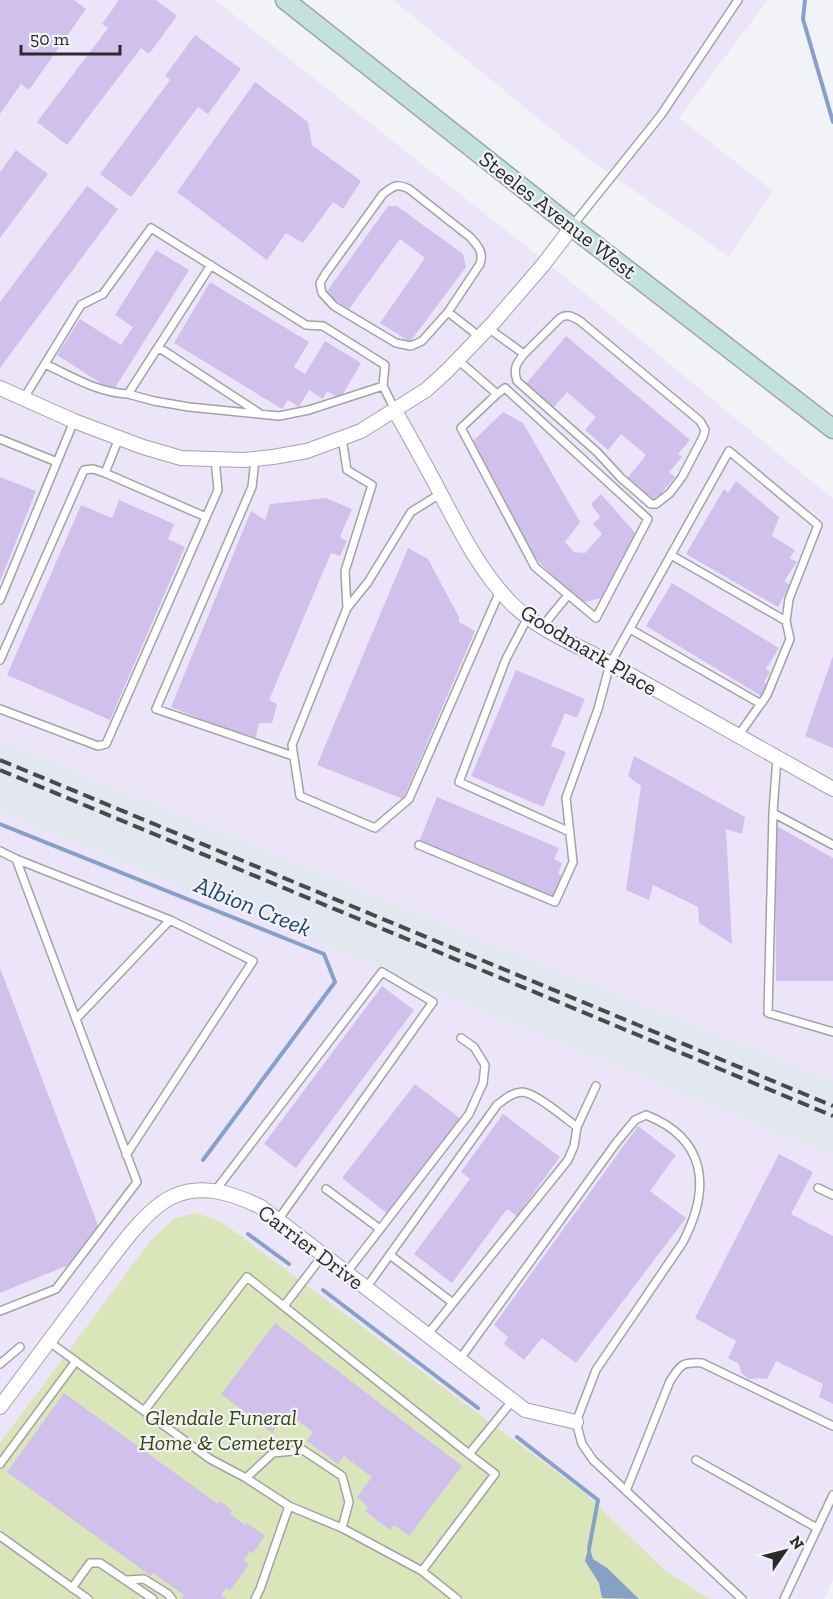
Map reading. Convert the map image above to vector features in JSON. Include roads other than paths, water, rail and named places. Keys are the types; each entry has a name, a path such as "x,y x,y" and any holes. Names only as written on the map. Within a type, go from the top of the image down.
{"main road":[{"name":"Steeles Avenue West","path":"285,0 572,227 833,429"}],"street":[{"path":"0,388 74,421 143,447 181,458 255,459 308,451 361,431 426,390 484,333 543,265 572,227"},
{"name":"Goodmark Place","path":"395,411 461,534 484,571 512,604 542,627 833,789"},
{"name":"Carrier Drive","path":"0,1407 131,1233 159,1205 175,1195 215,1191 238,1196 261,1207 525,1410 576,1422"}],"lane":[{"path":"572,227 661,115 738,0"},
{"path":"401,185 409,189 470,237 483,256 448,312 422,341 411,346 396,343 334,306 322,293 320,283 326,273 384,194 394,186 401,185"},
{"path":"24,398 81,305 103,294 151,228 306,325 323,326 385,365 383,386 395,411"},
{"path":"128,394 210,265"},
{"path":"448,312 524,354"},
{"path":"569,315 580,321 700,422 705,430 703,438 682,477 670,493 656,504 651,504 517,381 514,372 524,354 560,318 569,315"},
{"path":"158,347 260,413"},
{"path":"458,360 498,394"},
{"path":"45,364 96,388 115,394 128,394 189,407 279,416 309,410 383,386"},
{"path":"505,388 648,519 596,618 535,567 461,428 498,394 505,388"},
{"path":"0,600 74,421"},
{"path":"105,473 119,438"},
{"path":"342,438 347,470 372,485 345,571 347,608"},
{"path":"0,439 57,462"},
{"path":"419,845 555,902 573,862 566,798 598,709 610,664 729,452 818,525 789,599 786,621 790,639 767,695 738,736"},
{"path":"0,710 98,746 106,744 218,490 215,459"},
{"path":"255,459 252,487 156,710 293,756"},
{"path":"0,660 84,470 93,469 105,473 206,517"},
{"path":"441,494 411,512 368,582 347,608 292,746 300,796 375,828 409,799 501,591"},
{"path":"671,555 786,621"},
{"path":"542,627 568,595"},
{"path":"528,617 507,659 459,782 570,832"},
{"path":"630,629 761,704"},
{"path":"777,757 773,813 768,1013 833,1032"},
{"path":"773,813 833,845"},
{"path":"0,851 170,920 253,961 126,1155"},
{"path":"0,1311 56,1289 137,1182 16,859"},
{"path":"76,1019 170,920"},
{"path":"215,1191 382,972 434,1002 278,1220"},
{"path":"347,1272 469,1114 483,1083 484,1065 474,1047 461,1038"},
{"path":"428,1334 568,1160 574,1146 577,1127 596,1086"},
{"path":"366,1288 497,1105 510,1095 523,1092 533,1095 577,1127"},
{"path":"460,1359 635,1120 646,1115 663,1122 681,1136 692,1149 700,1184 692,1224 683,1242 596,1370 576,1422 582,1444 593,1460 742,1599"},
{"path":"818,1188 833,1195"},
{"path":"326,1189 380,1229"},
{"path":"284,1306 323,1255"},
{"path":"390,1255 453,1302"},
{"path":"144,1411 248,1277 495,1474 422,1571"},
{"path":"48,1341 210,1459 246,1478 289,1506 342,1528 422,1571 458,1599"},
{"path":"0,1364 20,1347"},
{"path":"0,1464 76,1360"},
{"path":"626,1491 670,1381 679,1366 688,1362 702,1363 833,1426"},
{"path":"469,1454 513,1400"},
{"path":"246,1478 273,1453 303,1450 342,1476 350,1502 342,1528"},
{"path":"696,1460 817,1528"},
{"path":"784,1599 833,1495"},
{"path":"255,1599 289,1506"},
{"path":"0,1536 88,1599"},
{"path":"72,1588 90,1563 100,1563 153,1599"},
{"path":"126,1580 144,1579 172,1599"}],"water":[{"path":"589,1545 593,1559 607,1568 639,1599 602,1598 599,1583 585,1561"}],"waterway":[{"path":"805,0 803,19 833,122"},
{"name":"Albion Creek","path":"0,824 324,954 335,982 203,1160"},
{"name":"Albion Creek","path":"248,1234 289,1264"},
{"name":"Albion Creek","path":"323,1290 478,1408"},
{"name":"Albion Creek","path":"517,1437 598,1500 589,1549"}],"railway":[{"path":"0,760 833,1106"},
{"path":"0,770 833,1116"}],"park label":[{"name":"Glendale Funeral Home & Cemetery","path":"221,1430"}]}
